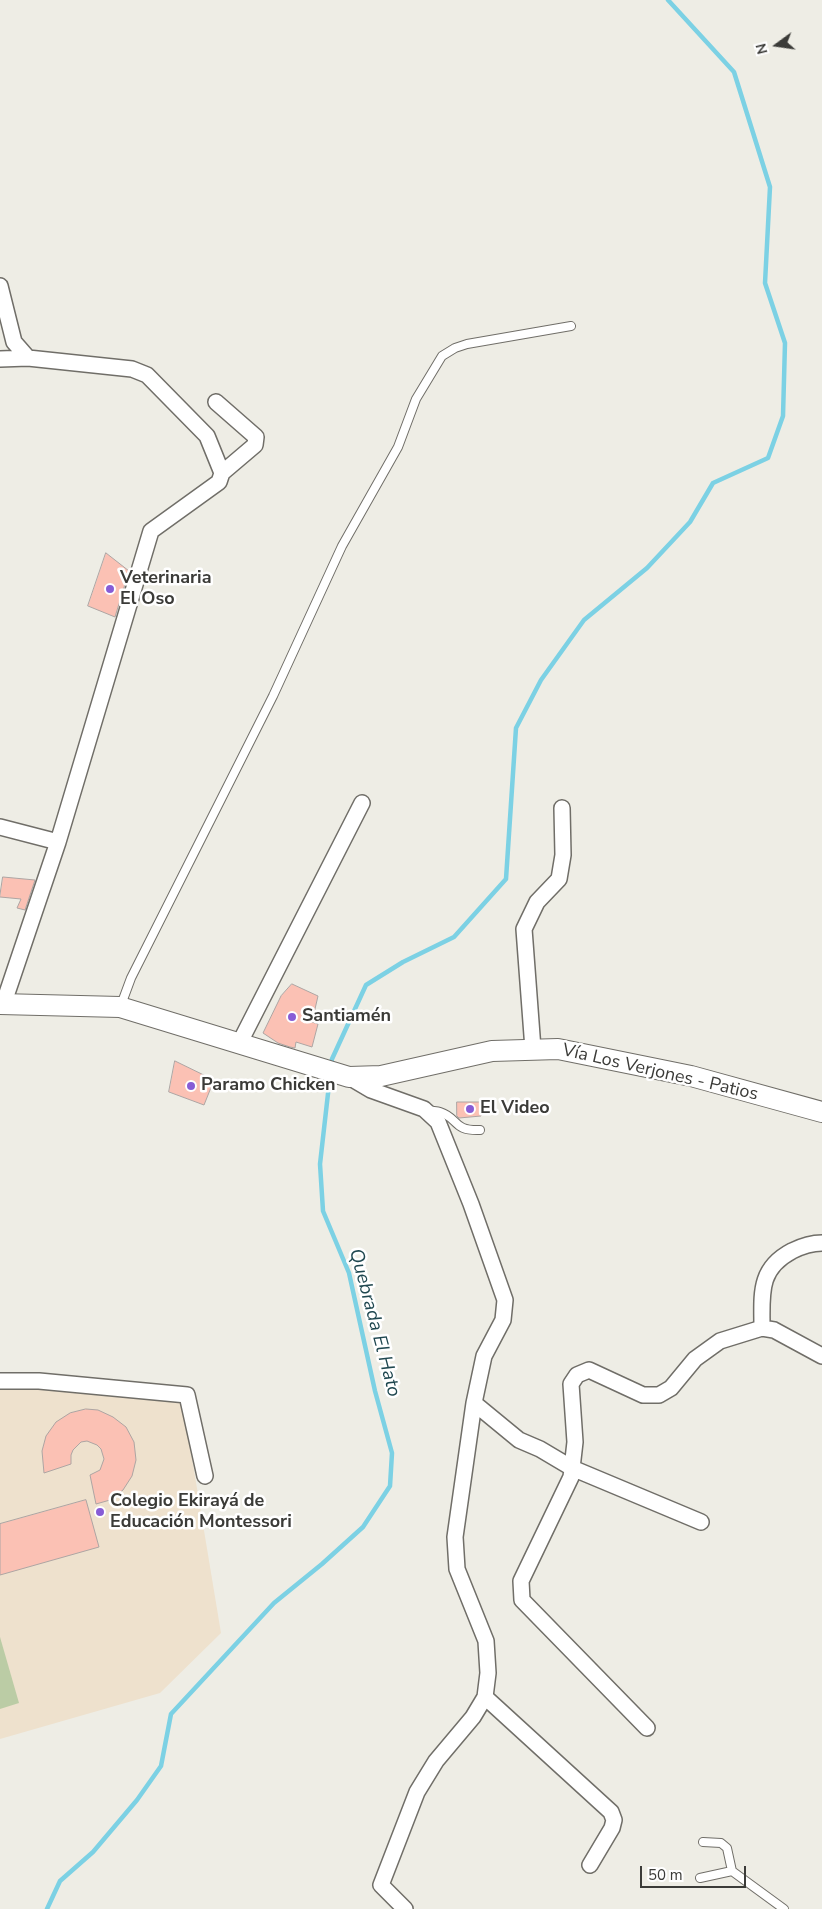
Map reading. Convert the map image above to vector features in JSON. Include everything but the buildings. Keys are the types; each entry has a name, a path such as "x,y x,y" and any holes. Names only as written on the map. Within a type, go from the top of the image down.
{"street":[{"path":"0,286 14,342 28,358"},
{"path":"0,359 28,358 132,369 147,374 207,436 222,473"},
{"path":"2,1004 58,842 151,531 219,482 222,473 255,445 257,441 256,437 216,402"},
{"path":"240,1044 362,802"},
{"path":"533,1049 524,929 537,902 559,879 563,855 562,808"},
{"path":"0,827 58,842"},
{"name":"Vía Los Verjones - Patios","path":"2,1004 120,1007 337,1073 380,1076 492,1051 558,1049 691,1076 822,1112"},
{"path":"337,1073 371,1090 424,1109 438,1122 471,1204 505,1300 503,1320 484,1356 474,1403 456,1537 457,1569 486,1641 488,1673 485,1697 473,1717 436,1761 418,1792 381,1886 404,1909"},
{"path":"762,1328 762,1291 767,1274 779,1258 814,1243 822,1243"},
{"path":"647,1728 522,1600 521,1581 572,1468 575,1442 571,1384 577,1375 589,1370 643,1395 659,1395 672,1388 695,1359 720,1341 762,1328 774,1330 822,1356"},
{"path":"0,1381 39,1381 186,1396 205,1476"},
{"path":"474,1403 519,1440 572,1468 701,1522"},
{"path":"485,1697 611,1812 614,1820 612,1828 590,1865"}],"lane":[{"path":"120,1007 131,978 273,696 342,546 398,447 416,399 442,356 455,348 467,344 571,326"},
{"path":"424,1109 442,1112 462,1129 480,1130"},
{"path":"703,1842 721,1843 727,1848 732,1871 784,1909"},
{"path":"700,1878 732,1871"}],"shaded area":[{"name":"Colegio Ekirayá de Educación Montessori","path":"0,1388 181,1392 221,1633 160,1693 0,1739"}],"green space":[{"path":"0,1637 19,1703 0,1709"}],"waterway":[{"name":"Quebrada El Hato","path":"331,1066 332,1059 366,985 403,962 454,937 506,879 516,728 541,680 584,620 647,568 690,522 713,483 768,458 783,416 785,343 765,283 770,187 734,72 668,0"},
{"name":"Quebrada El Hato","path":"47,1909 60,1881 93,1852 137,1800 161,1766 171,1714 274,1603 322,1564 363,1527 390,1486 392,1453 375,1391 349,1273 323,1211 320,1164 330,1076"}],"place":[{"name":"Veterinaria El Oso","path":"110,589"},
{"name":"Santiamén","path":"292,1017"},
{"name":"Paramo Chicken","path":"191,1086"},
{"name":"El Video","path":"470,1109"},
{"name":"Colegio Ekirayá de Educación Montessori","path":"100,1512"}]}
